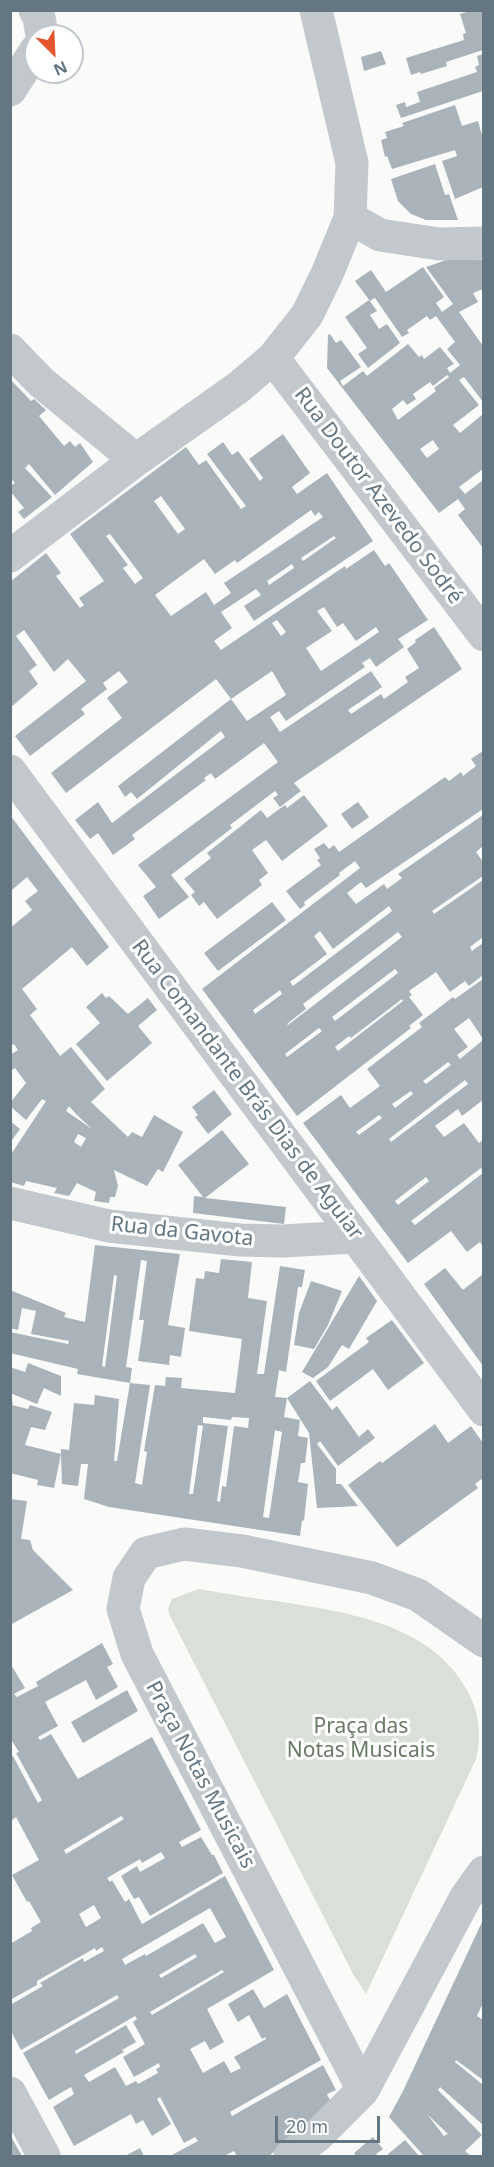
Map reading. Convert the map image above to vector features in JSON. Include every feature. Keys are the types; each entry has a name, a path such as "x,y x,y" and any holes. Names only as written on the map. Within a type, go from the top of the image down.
{"street":[{"path":"35,10 39,17 37,24"},
{"path":"10,556 136,460 239,387 273,358 307,315 350,218 352,163 316,10"},
{"path":"10,90 24,63"},
{"path":"350,218 380,235 439,244 483,243"},
{"path":"10,350 41,382 136,460"},
{"name":"Rua Doutor Azevedo Sodré","path":"273,358 483,635"},
{"name":"Rua Comandante Brás Dias de Aguiar","path":"10,771 483,1410"},
{"name":"Rua da Gavota","path":"10,1203 110,1226 240,1240 282,1241 356,1237"},
{"name":"Praça Notas Musicais","path":"363,2090 137,1654 123,1609 129,1578 146,1552 184,1544 242,1551 372,1578 418,1594 483,1641"},
{"path":"290,2157 316,2137 363,2090 466,1897 483,1872"},
{"path":"10,2093 44,2157"}],"green space":[{"name":"Praça das Notas Musicais","path":"199,1589 330,1610 384,1625 410,1636 433,1650 452,1669 472,1700 479,1733 476,1759 366,1994 353,1974 170,1616 168,1608 172,1599"}],"building":[{"path":"483,10 483,50 446,62 447,66 411,75 406,58 464,40 463,34 466,33 460,14"},
{"path":"381,51 386,64 364,71 361,57"},
{"path":"483,54 483,91 401,118 396,105 405,102 406,107 420,102 417,92 477,72 475,67 479,65 477,56"},
{"path":"455,105 462,126 478,121 483,134 483,187 455,199 442,161 457,156 455,150 392,169 387,156 385,157 381,140 387,138 385,132 404,126 402,123"},
{"path":"435,164 445,195 449,194 458,220 426,220 411,214 398,201 391,179"},
{"path":"452,258 483,260 483,289 473,293 478,302 459,312 483,346 483,402 464,377 459,380 479,405 453,425 460,433 483,414 483,469 459,487 465,494 483,480 483,548 458,515 465,509 458,499 439,513 327,368 328,335 330,334 336,343 341,340 361,367 340,381 343,386 363,371 367,376 408,344 419,357 422,355 424,359 440,347 454,364 447,368 450,373 460,365 447,349 455,342 436,316 430,320 427,316 407,330 409,333 402,337 375,298 370,301 355,281 371,270 386,292 423,267 444,297 436,303 442,312 453,304 426,267","holes":["447,375 449,377 434,388 436,391 398,420 392,409 403,400 407,405 416,399 413,394 430,382 433,386","433,440 439,449 427,458 420,449"]},
{"path":"369,300 377,311 370,315 379,329 387,324 400,343 368,368 358,354 367,348 345,317"},
{"path":"10,379 31,401 34,399 46,410 39,416 64,446 70,441 75,447 80,443 93,462 55,495 29,464 25,468 52,497 24,519 18,512 24,508 10,491 10,486 15,483 10,477"},
{"path":"283,434 310,473 292,487 297,494 327,473 373,541 254,621 244,606 261,595 256,589 221,612 232,628 214,641 221,650 345,566 346,569 374,550 385,566 389,563 428,620 398,639 404,647 376,667 370,658 362,663 365,667 286,721 279,711 270,717 280,732 371,671 382,687 348,710 351,714 381,694 384,699 408,682 405,677 419,668 407,649 416,642 415,640 434,627 462,669 294,783 301,791 280,807 273,798 278,795 275,791 230,825 232,828 171,875 189,897 159,919 143,896 156,887 138,865 278,762 264,743 215,779 211,773 204,778 206,780 132,835 135,839 113,855 98,833 90,839 75,820 98,802 112,823 225,737 221,731 137,799 131,792 125,797 118,786 231,699 216,679 66,793 51,773 122,718 107,698 128,682 119,671 103,683 107,689 81,709 85,714 30,756 15,736 86,681 68,659 54,672 24,630 16,636 37,665 29,671 38,684 10,708 10,582 46,553 61,573 56,576 80,608 84,605 79,598 104,581 70,534 186,447 199,465 206,460 241,509 246,506 207,454 223,442 232,455 238,451 260,481 263,478 249,459","holes":["161,496 185,529 178,534 154,501","311,510 315,516 319,512 323,517 224,583 231,593 214,605 206,592 171,616 155,595 204,559 215,574 235,560 237,563","110,534 143,578 135,584 123,568 128,565 106,536","334,536 336,538 303,561 301,558","292,564 294,568 269,585 267,581","324,607 337,627 343,623 356,641 376,627 379,632 321,671 306,648 332,631 317,611","277,620 286,632 281,636 272,623","272,671 286,695 247,721 231,699"]},
{"path":"483,751 483,809 366,888 361,882 347,893 356,904 384,884 387,889 402,878 398,874 483,815 483,846 476,852 483,862 483,876 432,911 434,914 483,880 483,937 470,947 472,951 483,943 483,975 469,986 465,981 450,992 436,972 409,991 412,995 409,997 423,1015 409,1026 411,1028 297,1116 202,989 360,868 355,861 304,902 305,905 300,909 286,891 321,865 317,860 320,858 314,849 324,843 329,849 334,845 339,852 445,777 449,781 461,772 463,776 476,766 471,759","holes":["389,906 392,911 293,986 290,982 327,954 314,936 320,931 333,949","398,932 402,937 287,1024 306,1009 303,1004","395,969 398,973 335,1021 332,1017","280,990 282,994 255,1014 253,1010","402,999 403,1001 338,1051 335,1047 349,1036 351,1038","319,1028 322,1031 287,1057 285,1054"]},
{"path":"304,795 328,826 282,861 266,840 252,850 268,873 259,880 262,885 217,919 204,902 199,906 191,895 195,892 184,879 211,858 207,853 261,810 267,818 285,805 287,808"},
{"path":"358,802 369,817 352,829 341,814"},
{"path":"10,815 109,947 87,966 72,947 22,989 37,1009 30,1015 60,1056 71,1047 105,1089 91,1102 128,1137 132,1132 142,1137 154,1115 183,1132 163,1172 158,1169 147,1186 114,1170 118,1186 115,1197 110,1197 109,1203 94,1201 96,1192 77,1183 69,1196 54,1193 57,1188 26,1181 24,1186 10,1182 10,1156 46,1101 42,1099 26,1120 10,1106 26,1083 15,1068 10,1071 10,1055 18,1050 14,1044 10,1046 10,928 32,910 25,901 38,891 27,877 12,890 10,888","holes":["69,1106 76,1114 92,1129 66,1111","78,1134 86,1138 81,1147 74,1142"]},
{"path":"272,902 286,920 218,971 204,953"},
{"path":"483,979 483,1039 469,1018 454,1029 468,1047 457,1055 460,1059 483,1040 483,1100 462,1116 458,1109 435,1126 444,1137 464,1123 479,1143 483,1140 483,1173 483,1247 480,1242 467,1252 451,1231 408,1263 303,1123 341,1095 350,1108 380,1086 367,1069 422,1027 419,1023 453,997 455,999","holes":["448,1062 451,1065 426,1084 423,1081","465,1080 468,1084 391,1142 389,1139","411,1091 413,1094 395,1108 392,1104","379,1115 382,1118 359,1135 356,1132","481,1168 483,1173 415,1225 411,1221","426,1177 429,1181 398,1205 395,1201"]},
{"path":"102,993 106,998 109,996 128,1014 148,998 157,1010 138,1026 152,1043 107,1081 76,1044 100,1023 86,1007"},
{"path":"214,1090 232,1114 208,1134 195,1117 198,1115 192,1107"},
{"path":"10,1121 20,1129 10,1143"},
{"path":"222,1130 249,1164 205,1198 286,1207 284,1224 193,1213 194,1196 203,1197 178,1165"},
{"path":"95,1245 180,1254 168,1325 185,1328 181,1357 170,1355 169,1365 138,1361 144,1320 139,1320 147,1261 141,1260 126,1367 132,1368 130,1383 77,1374 78,1369 10,1353 10,1332 68,1344 69,1341 31,1334 36,1311 22,1308 18,1330 10,1328 10,1290 66,1313 64,1317 85,1322","holes":["114,1275 117,1276 105,1367 102,1366"]},
{"path":"221,1259 252,1262 248,1298 267,1301 257,1374 264,1374 280,1266 305,1270 302,1287 298,1287 286,1372 279,1370 275,1397 287,1398 284,1417 300,1420 298,1436 308,1438 305,1463 301,1463 298,1482 308,1484 300,1536 109,1507 84,1499 88,1464 81,1464 78,1486 62,1484 61,1449 69,1450 74,1403 94,1405 95,1395 119,1399 114,1461 117,1461 130,1383 150,1385 135,1483 142,1485 147,1452 144,1451 155,1385 165,1386 166,1377 182,1378 181,1388 235,1393 242,1339 189,1331 196,1278 204,1279 205,1271 219,1273","holes":["203,1417 231,1420 232,1417 249,1418 248,1428 234,1426 226,1487 222,1486 220,1502 217,1501 228,1426 203,1423","198,1425 203,1426 193,1494 189,1494","275,1430 282,1432 269,1518 263,1517"]},
{"path":"445,1268 463,1290 483,1274 483,1366 424,1284"},
{"path":"359,1276 377,1301 349,1349 342,1345 328,1367 313,1378 302,1372"},
{"path":"311,1281 342,1291 328,1325 314,1349 294,1345 299,1313"},
{"path":"392,1320 424,1363 388,1390 373,1369 330,1401 316,1381 369,1342 366,1338"},
{"path":"28,1363 61,1376 61,1396 44,1388 37,1404 10,1393 10,1367 25,1372"},
{"path":"310,1381 332,1410 337,1406 359,1437 368,1429 375,1438 338,1466 320,1441 317,1444 336,1469 336,1484 341,1484 358,1506 317,1508 309,1433 287,1398"},
{"path":"10,1401 13,1402 12,1405 28,1409 30,1405 52,1412 45,1430 31,1427 25,1445 61,1454 54,1488 37,1485 38,1480 10,1473"},
{"path":"435,1424 448,1443 471,1426 483,1443 483,1478 475,1484 478,1488 397,1547 348,1485"},
{"path":"10,1499 27,1501 21,1539 30,1540 33,1550 73,1590 10,1625"},
{"path":"102,1643 113,1664 107,1667 118,1687 96,1700 86,1680 45,1702 58,1726 38,1737 40,1740 51,1734 78,1779 152,1737 201,1830 179,1842 182,1847 201,1837 223,1873 150,1916 139,1897 134,1899 121,1876 137,1866 140,1872 165,1858 161,1852 142,1863 140,1859 107,1878 110,1882 112,1880 125,1902 129,1899 142,1924 225,1876 274,1970 207,2009 224,2042 210,2050 205,2041 190,2049 203,2073 224,2061 231,2073 241,2068 234,2057 266,2039 265,2037 262,2039 249,2015 238,2022 228,2004 253,1989 264,2008 287,1994 321,2060 230,2112 232,2116 323,2065 336,2090 327,2094 331,2103 269,2156 237,2156 234,2151 227,2156 170,2156 198,2141 195,2137 184,2143 160,2097 157,2099 171,2124 152,2136 143,2120 136,2124 131,2114 74,2146 53,2107 74,2094 71,2087 49,2100 23,2053 119,1998 117,1995 21,2050 10,2029 10,2005 43,1986 40,1983 83,1958 84,1962 104,1951 102,1947 96,1951 95,1948 37,1981 37,1985 10,2000 10,1944 32,1931 31,1928 41,1922 12,1875 39,1860 16,1817 12,1820 10,1817 10,1757 13,1756 38,1803 42,1800 10,1738 10,1663 25,1688 14,1694 17,1697 38,1686 36,1682","holes":["121,1816 124,1819 66,1854 64,1850","94,1905 101,1918 86,1927 79,1914","210,1908 226,1937 215,1943 203,1923 146,1956 145,1954 125,1965 122,1959","195,1954 197,1957 161,1978 159,1975","222,1970 224,1972 152,2015 150,2012","135,2016 137,2019 133,2022 145,2044 123,2057 134,2077 159,2063 160,2067 156,2069 158,2073 138,2084 136,2081 126,2086 115,2067 89,2082 84,2075 124,2052 122,2050 136,2042 126,2025 76,2054 75,2051"]},
{"path":"127,1690 138,1711 83,1743 71,1722"},
{"path":"483,1920 483,2003 477,2016 483,2020 483,2080 456,2060 455,2062 483,2085 483,2125 440,2087 438,2090 482,2135 465,2151 471,2156 424,2156 389,2117","holes":["427,2114 448,2134 444,2136"]},
{"path":"10,2135 22,2156 10,2156"},
{"path":"373,2137 383,2149 376,2154 378,2156 356,2156 354,2153"},
{"path":"405,2140 419,2156 389,2156 388,2154"},
{"path":"140,2148 144,2156 125,2156"}]}
